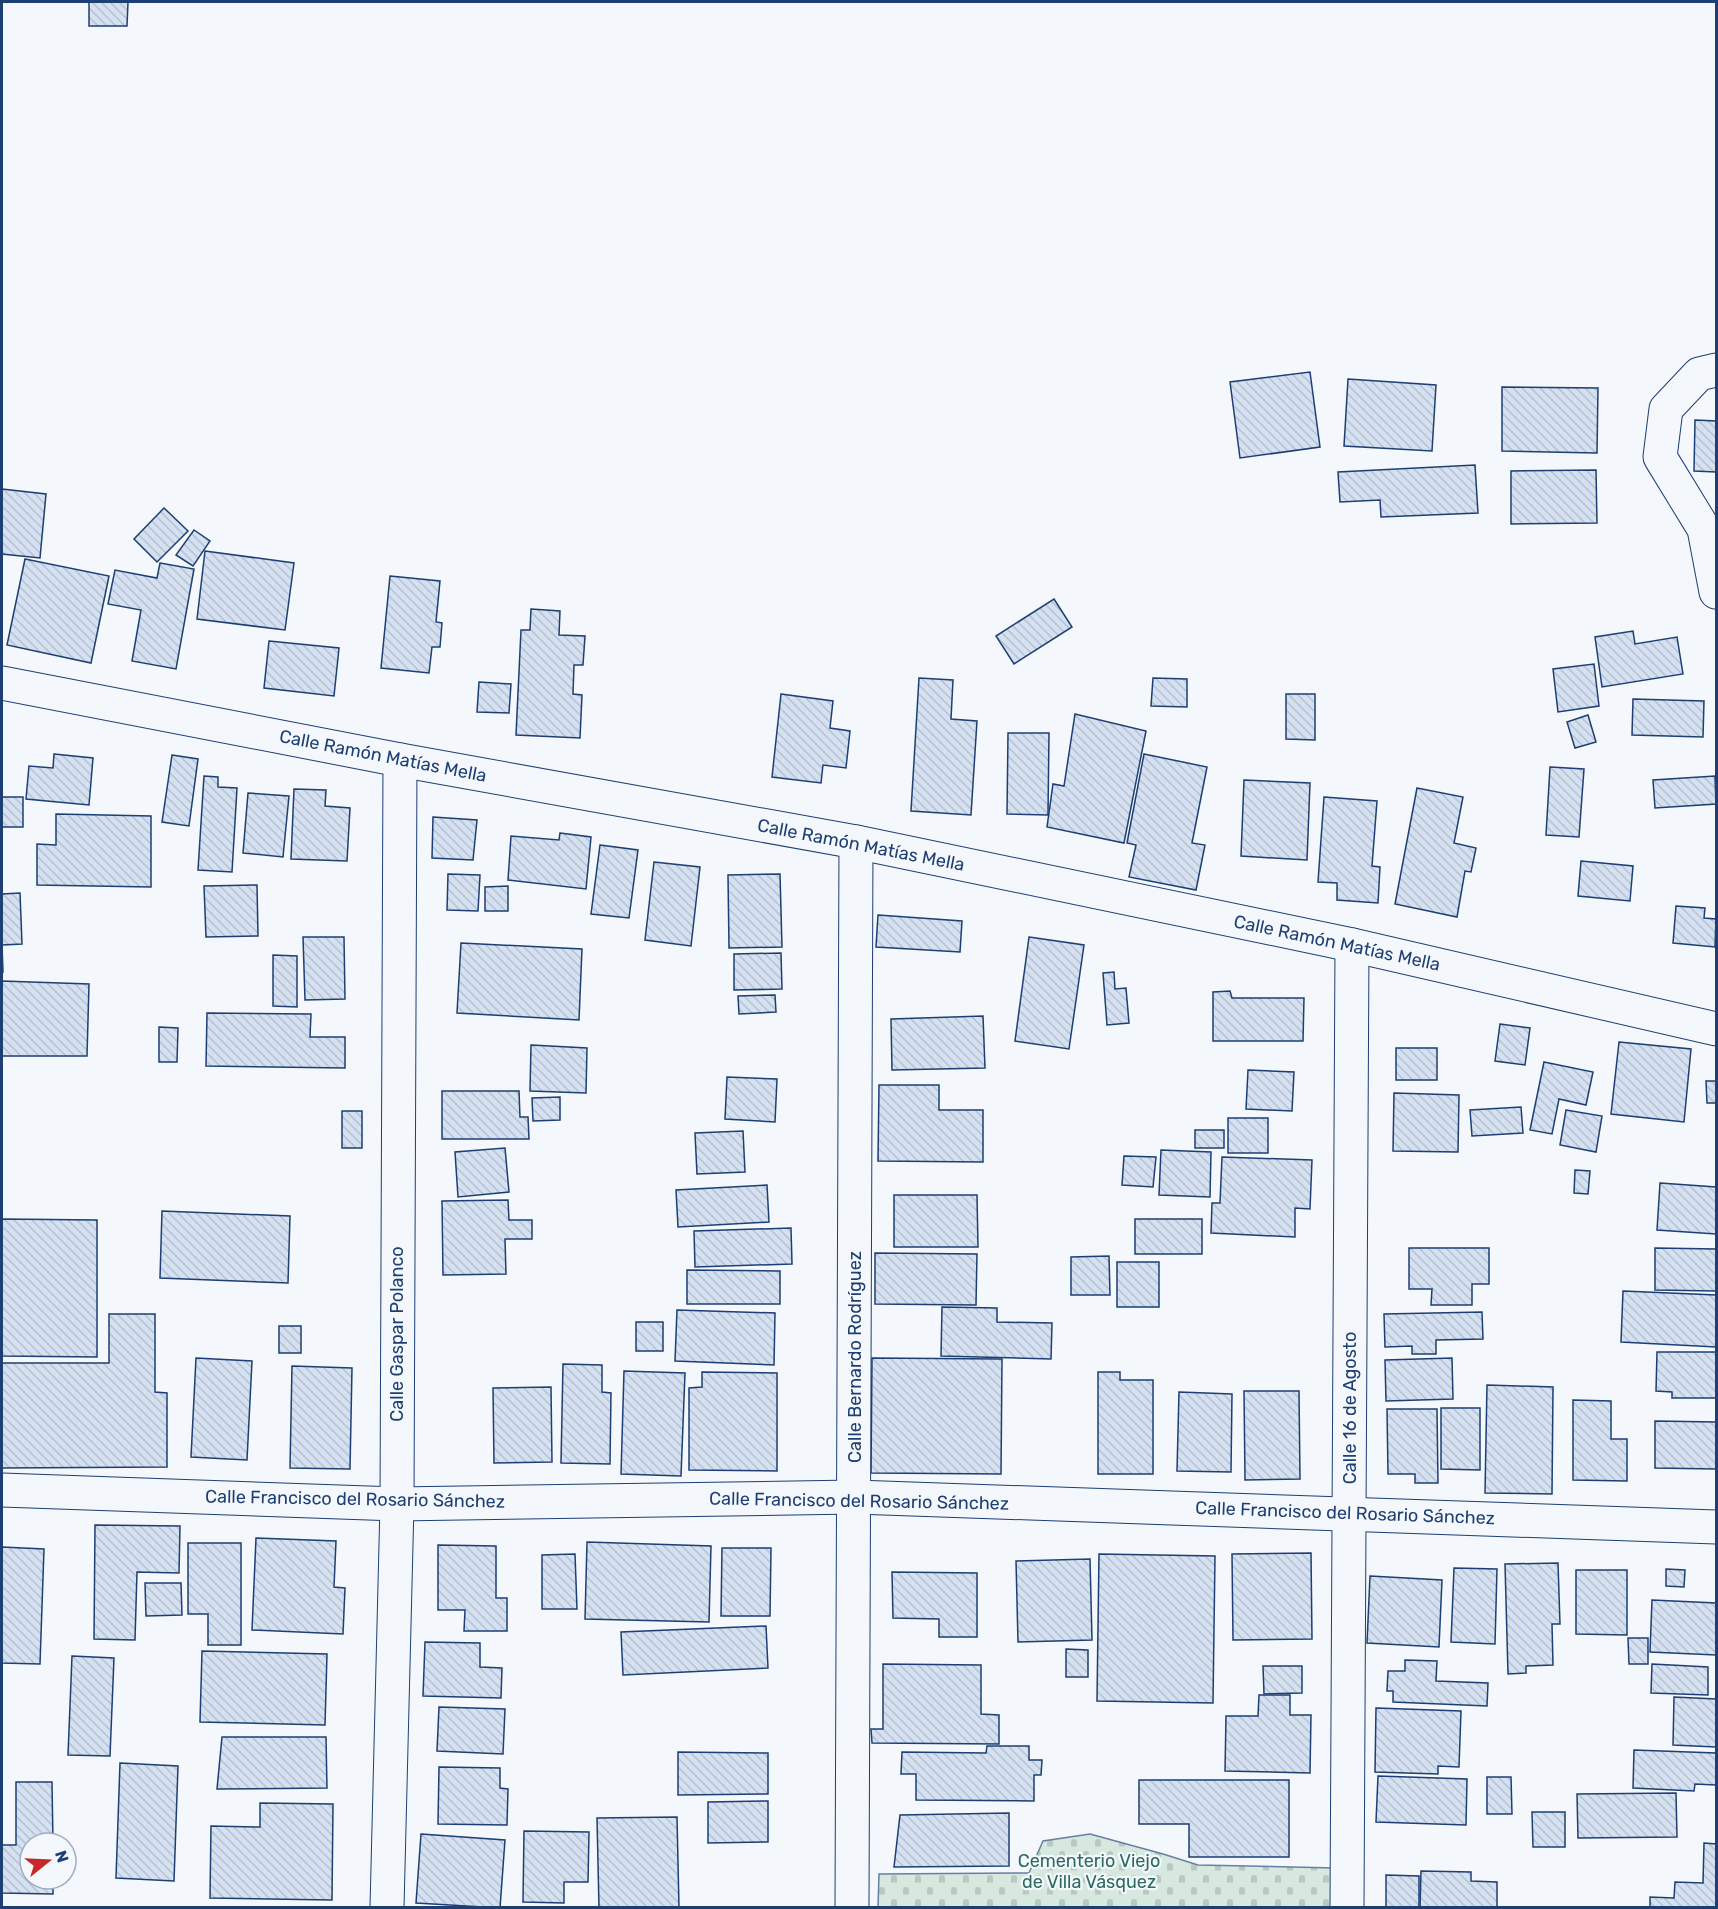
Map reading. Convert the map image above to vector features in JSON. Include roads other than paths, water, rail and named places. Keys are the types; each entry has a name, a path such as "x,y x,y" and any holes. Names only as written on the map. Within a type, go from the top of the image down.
{"street":[{"path":"1716,370 1699,374 1666,409 1660,457 1704,529 1716,592"},
{"name":"Calle Ramón Matías Mella","path":"2,683 400,760 856,842 1352,945 1716,1029"},
{"name":"Calle Gaspar Polanco","path":"387,1908 397,1504 400,760"},
{"name":"Calle Bernardo Rodríguez","path":"852,1908 856,842"},
{"name":"Calle 16 de Agosto","path":"1347,1908 1352,945"},
{"name":"Calle Francisco del Rosario Sánchez","path":"2,1490 397,1504 855,1497 1716,1527"}],"park label":[{"name":"Cementerio Viejo de Villa Vásquez","path":"1089,1871"}]}
